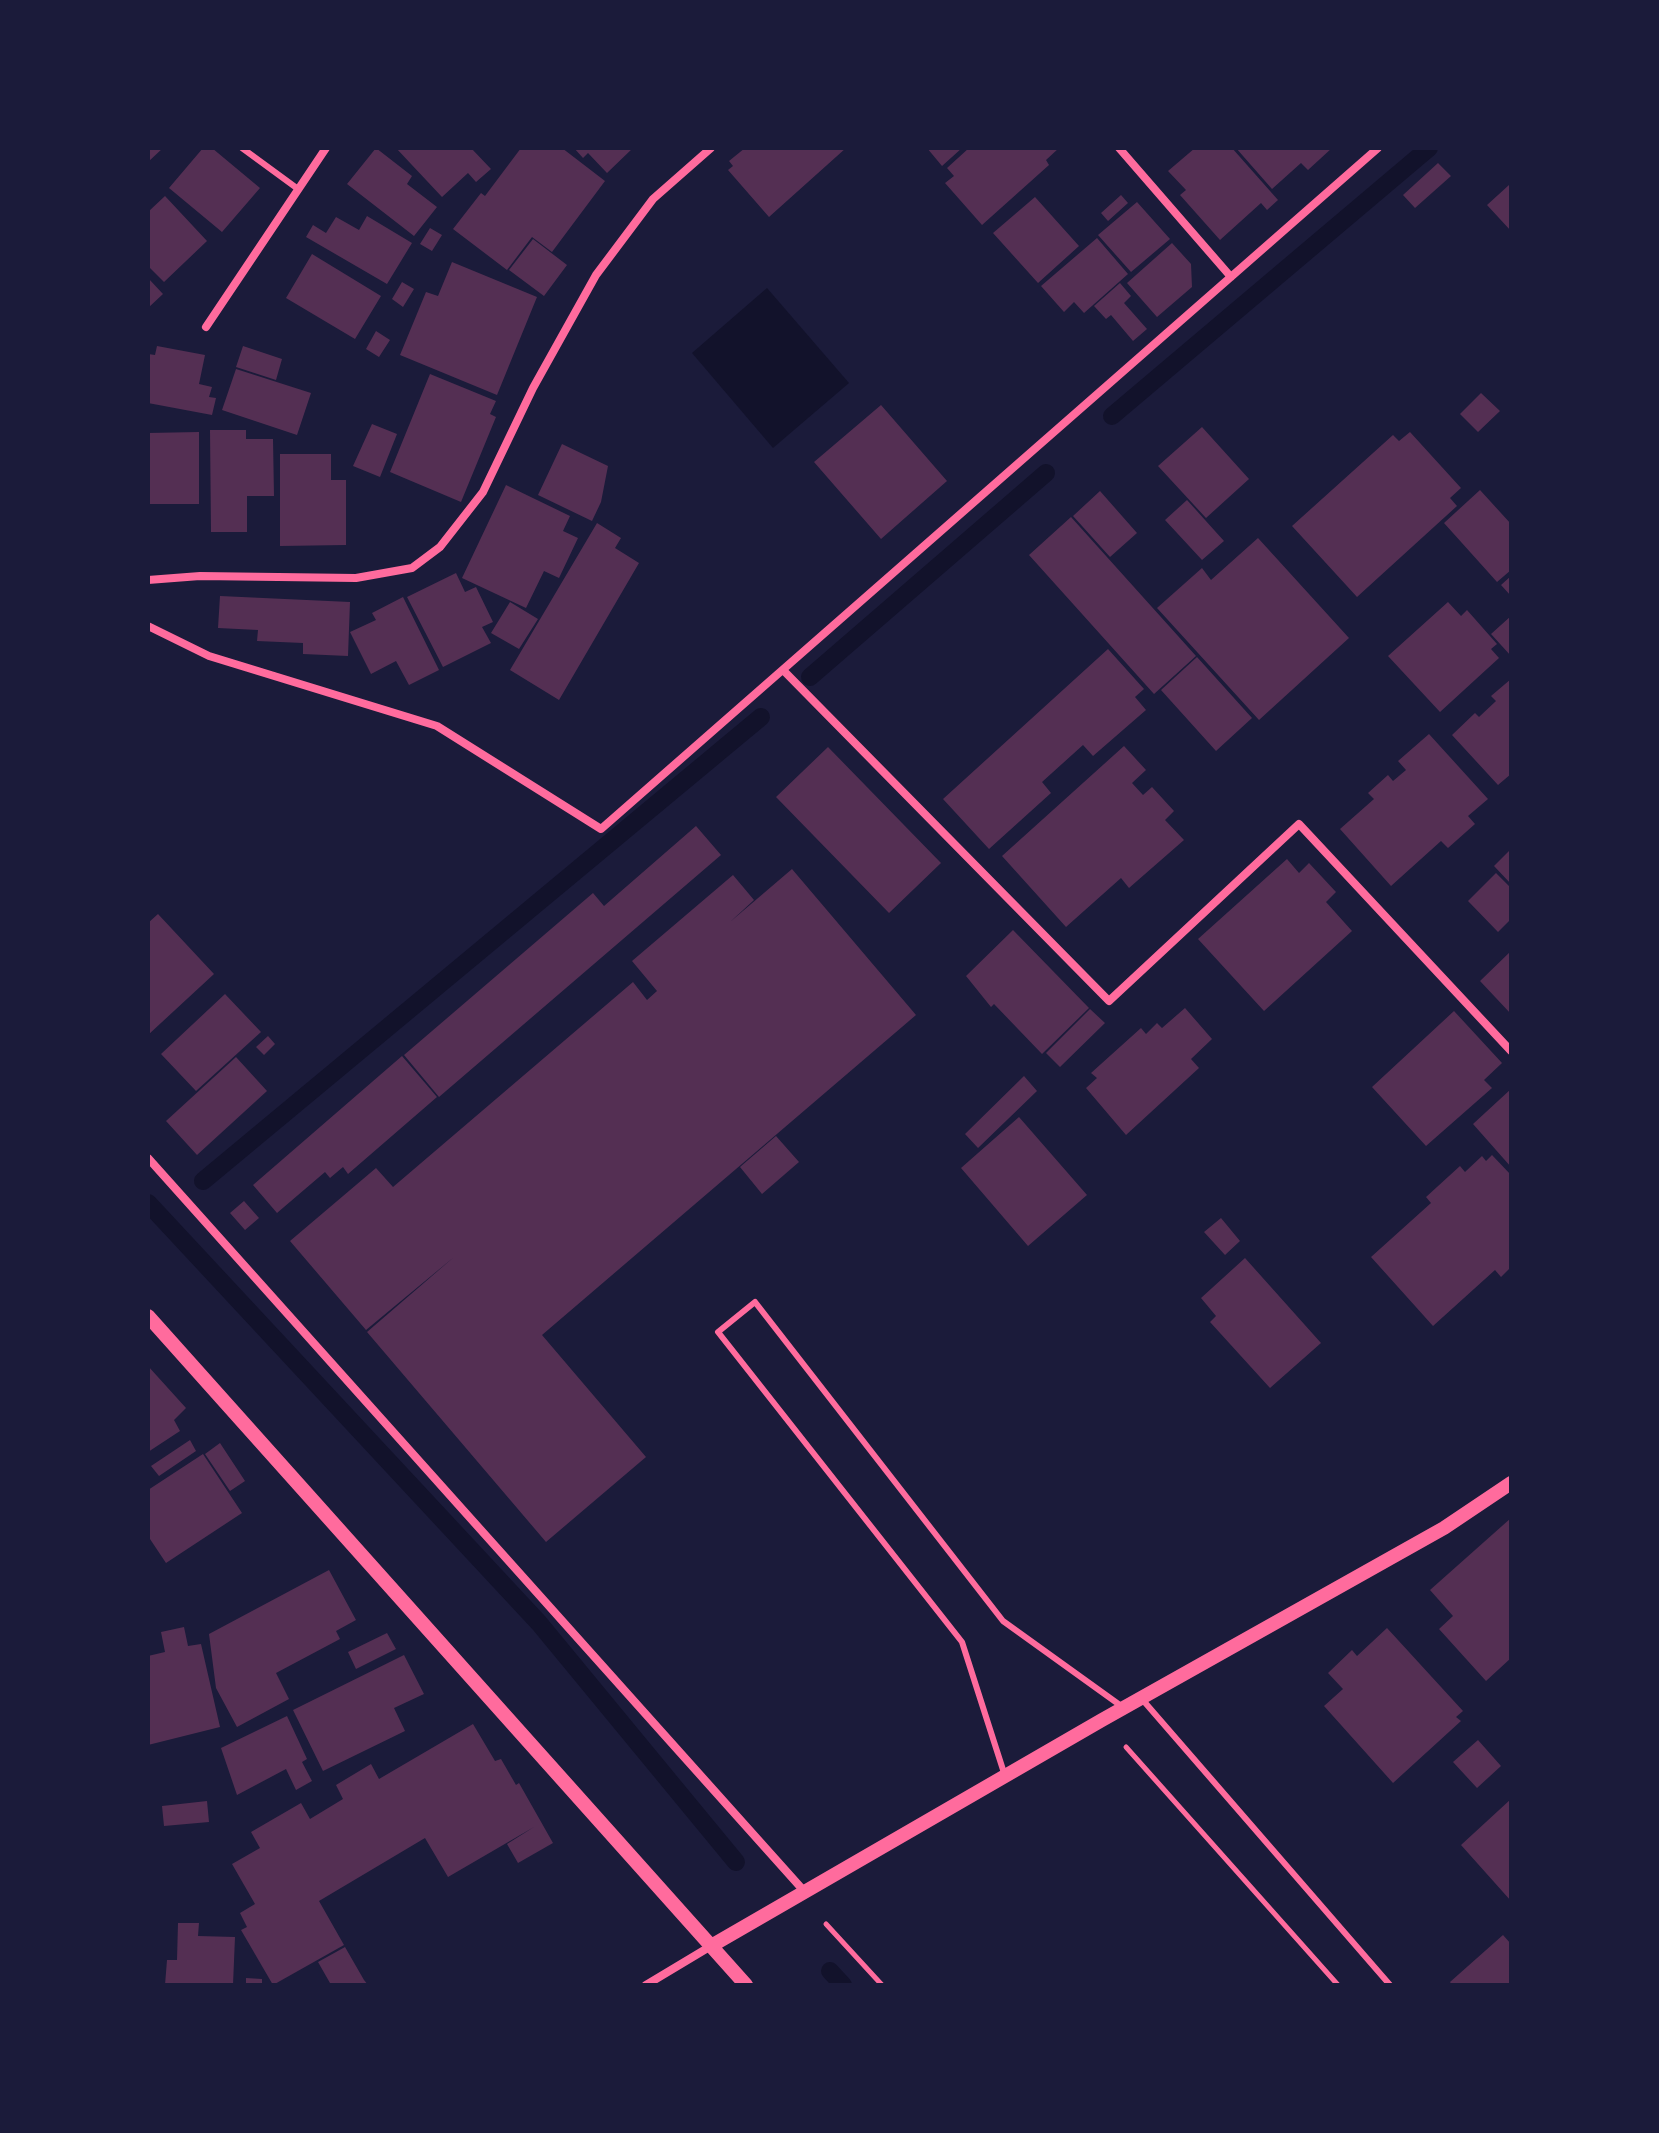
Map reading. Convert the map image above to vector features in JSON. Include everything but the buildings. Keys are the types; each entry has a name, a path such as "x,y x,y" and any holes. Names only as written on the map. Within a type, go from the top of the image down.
{"street":[{"path":"206,327 326,148"},
{"path":"148,580 200,576 356,578 412,568 440,547 483,492 533,388 596,275 653,199 711,148"},
{"path":"1119,148 1231,277"},
{"path":"148,626 209,656 437,726 601,829 1378,148"},
{"path":"783,670 1109,1001 1299,824 1511,1051"},
{"path":"148,1158 802,1893"},
{"path":"148,1316 746,1985"},
{"path":"646,1985 1102,1720 1444,1528 1511,1483"}],"lane":[{"path":"242,148 298,189"},
{"path":"1005,1776 962,1642 718,1332 755,1302 1003,1621 1124,1708"},
{"path":"1141,1698 1390,1985"}],"path":[{"path":"1102,1720 1338,1985"},
{"path":"802,1893 882,1985"}],"shaded area":[{"path":"767,288 849,383 773,448 692,353"}],"waterway":[{"path":"1112,416 1429,148"},
{"path":"810,677 1046,473"},
{"path":"203,1181 761,717"},
{"path":"148,1203 539,1623 736,1862"},
{"path":"830,1971 843,1985"}]}
